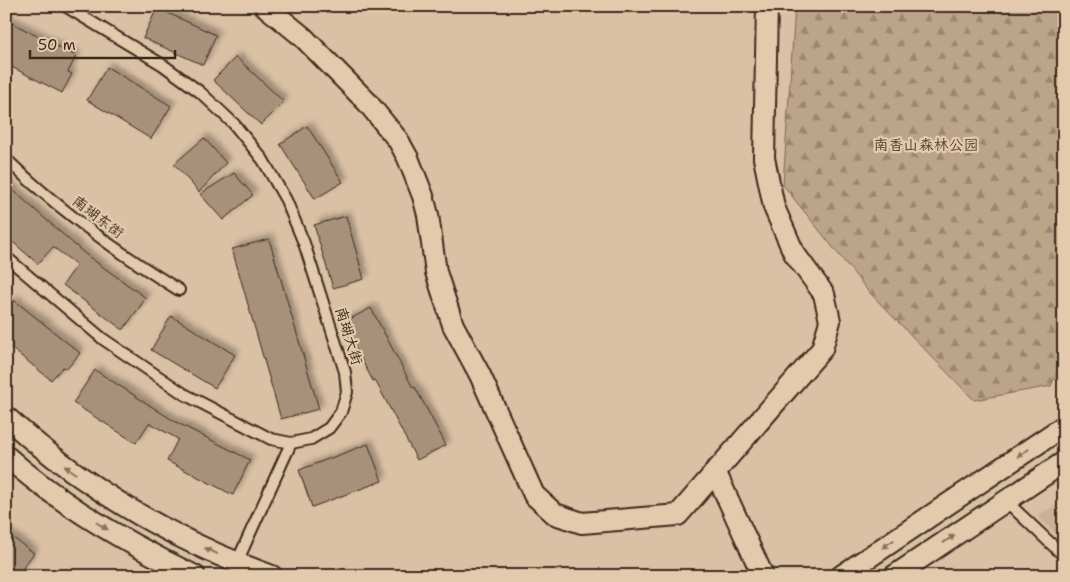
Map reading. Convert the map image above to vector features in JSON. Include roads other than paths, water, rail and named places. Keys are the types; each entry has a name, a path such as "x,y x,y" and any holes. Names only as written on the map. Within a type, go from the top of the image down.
{"street":[{"path":"265,6 303,36 367,102 388,127 408,158 424,196 436,272 453,325 480,375 534,495 555,514 582,523 678,515 822,349 830,320 824,294 794,253 774,207 764,158 767,6"},
{"path":"6,417 32,440 101,491 174,534 272,576"},
{"path":"841,576 1064,426"},
{"path":"6,456 48,490 85,515 122,538 196,576"},
{"path":"894,576 1064,462"},
{"path":"716,471 763,576"}],"lane":[{"name":"南瑚大街","path":"6,257 103,339 184,394 271,439 291,442 311,438 329,428 341,412 347,392 345,372 304,243 286,200 257,153 234,124 200,92 162,65 65,6"},
{"name":"南瑚东街","path":"6,159 63,210 139,266 179,290"},
{"path":"237,562 291,442"},
{"path":"1006,501 1064,556"}],"park label":[{"name":"南香山森林公园","path":"926,145"}]}
